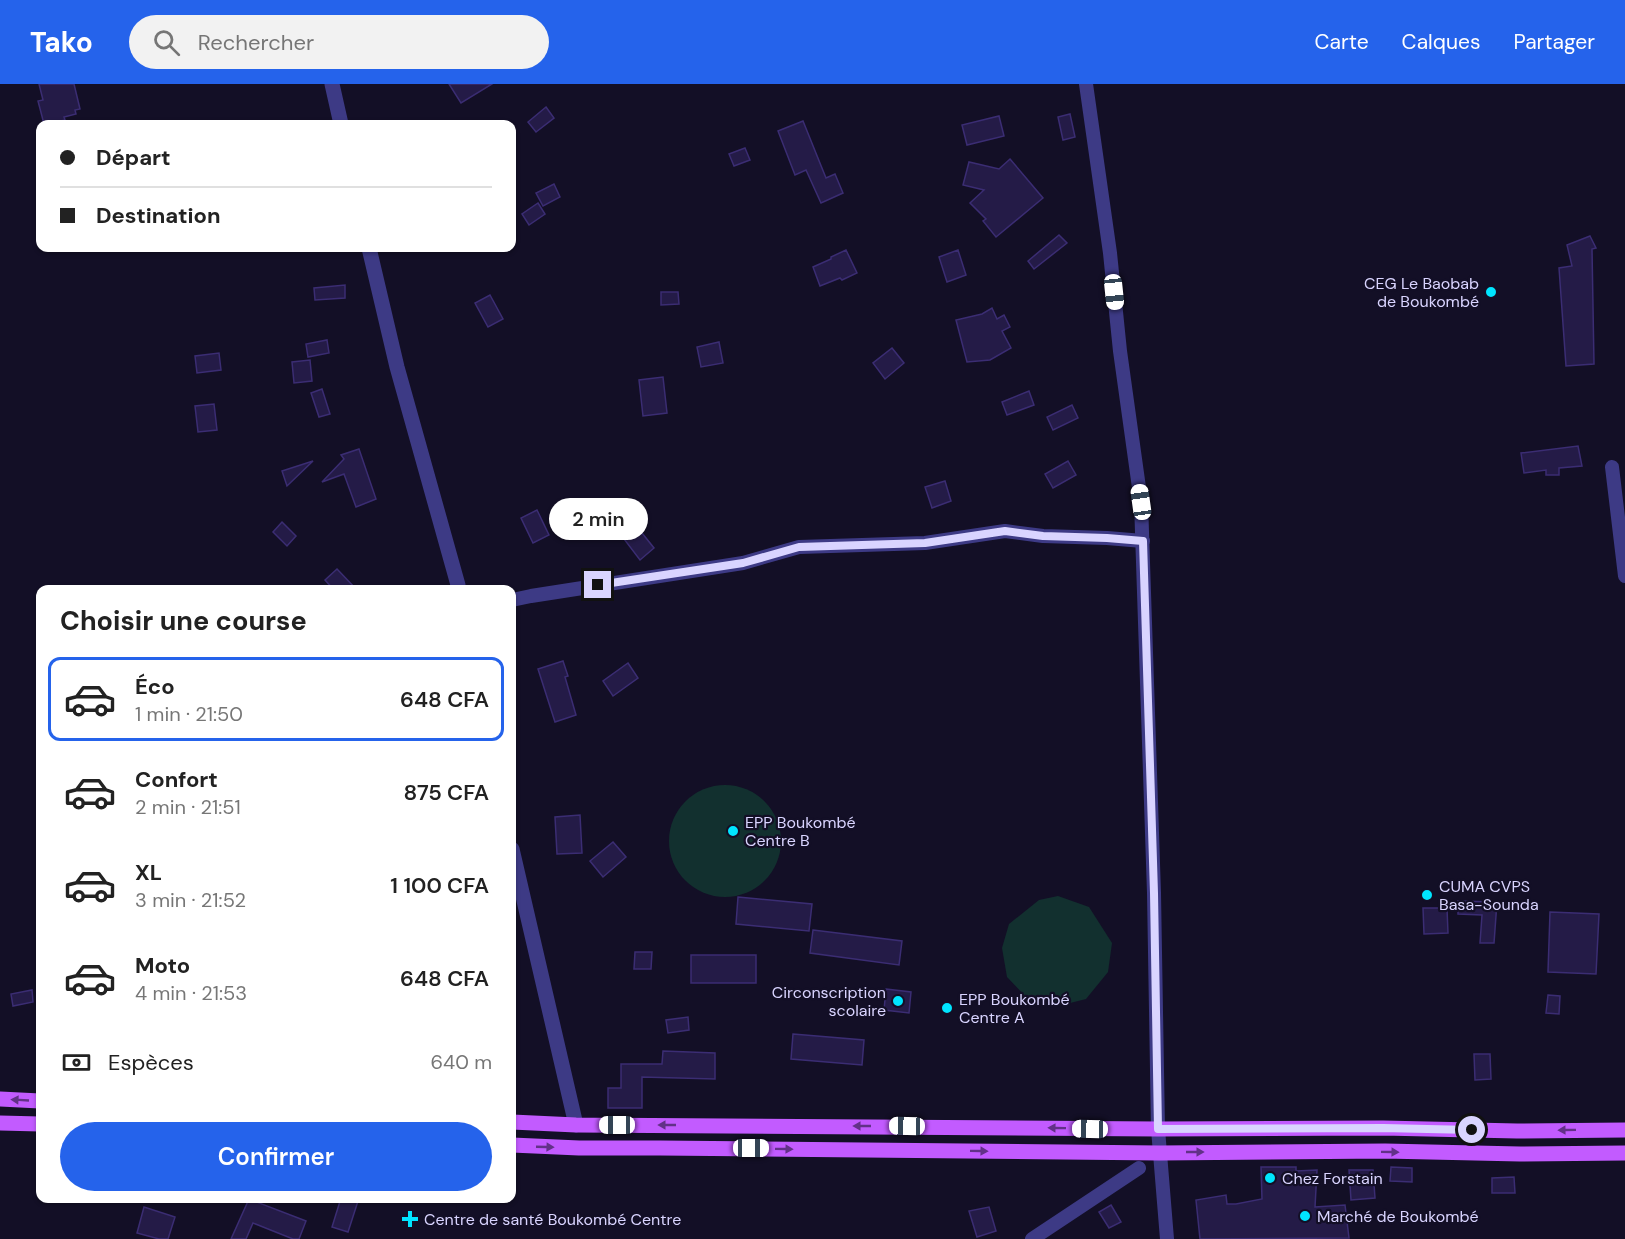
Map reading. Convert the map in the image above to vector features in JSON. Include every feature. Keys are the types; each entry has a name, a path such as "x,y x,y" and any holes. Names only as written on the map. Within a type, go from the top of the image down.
{"main road":[{"path":"0,1099 36,1101"},
{"path":"516,1122 576,1125 1625,1130"},
{"path":"0,1123 36,1124"},
{"path":"516,1145 579,1148 1160,1153 1385,1151 1520,1154 1625,1153"}],"street":[{"path":"332,84 340,120"},
{"path":"1086,84 1141,502 1154,893 1158,1129 1167,1239"},
{"path":"370,252 397,368 458,585"},
{"path":"1612,467 1625,576"},
{"path":"516,599 743,563 799,547 925,543 1005,531 1043,536 1143,541"},
{"path":"516,866 576,1125"},
{"path":"1032,1239 1139,1168"}],"green space":[{"path":"725,785 746,789 765,801 777,820 781,841 777,862 765,881 746,893 725,897 704,893 685,881 673,862 669,841 673,820 685,801 704,789"},
{"path":"1058,896 1089,907 1112,943 1108,972 1086,999 1054,1007 1029,1000 1007,977 1002,948 1009,924 1039,900"}],"building":[{"path":"39,84 74,84 80,109 75,110 76,114 64,117 65,120 43,120 38,101 43,100"},
{"path":"449,84 492,84 461,103"},
{"path":"546,107 554,118 536,132 528,122"},
{"path":"1070,114 1075,137 1063,140 1058,117"},
{"path":"999,116 1004,136 967,145 962,125"},
{"path":"803,121 826,178 835,174 843,193 821,203 806,170 795,175 778,131"},
{"path":"745,148 750,160 734,166 729,154"},
{"path":"1010,159 1043,198 996,237 983,221 986,219 970,203 984,190 963,185 969,162 999,169"},
{"path":"554,184 560,197 543,206 536,193"},
{"path":"538,203 545,214 529,225 522,214"},
{"path":"1059,235 1067,243 1034,269 1028,261"},
{"path":"1590,236 1596,248 1592,249 1594,364 1566,366 1559,268 1572,266 1567,245"},
{"path":"846,250 857,273 820,286 813,267"},
{"path":"958,250 966,275 947,282 939,257"},
{"path":"345,285 345,298 315,300 314,288"},
{"path":"661,292 678,292 679,304 661,305"},
{"path":"490,295 503,319 488,327 475,303"},
{"path":"992,308 997,319 1004,315 1010,327 1002,331 1011,348 990,360 967,362 956,320 982,314"},
{"path":"327,340 329,353 308,357 306,344"},
{"path":"719,342 723,363 701,367 697,347"},
{"path":"892,348 904,363 885,379 873,363"},
{"path":"219,353 221,370 197,373 195,356"},
{"path":"310,360 312,381 294,383 292,362"},
{"path":"663,377 667,413 643,416 639,380"},
{"path":"322,389 330,414 319,417 311,393"},
{"path":"1029,391 1034,405 1007,415 1002,402"},
{"path":"214,404 217,430 198,432 195,406"},
{"path":"1072,405 1078,418 1053,430 1047,417"},
{"path":"1578,446 1582,466 1559,468 1559,475 1546,475 1546,470 1524,473 1521,453"},
{"path":"359,449 376,499 356,507 344,474 322,482 344,459 341,455"},
{"path":"313,461 287,486 282,471"},
{"path":"1068,461 1076,475 1053,488 1045,474"},
{"path":"945,481 951,501 932,508 925,487"},
{"path":"537,510 549,535 533,543 521,518"},
{"path":"282,522 296,536 287,546 273,532"},
{"path":"638,528 654,548 640,560 624,539"},
{"path":"337,569 352,585 330,585 325,580"},
{"path":"563,661 568,676 565,677 576,715 555,722 538,669"},
{"path":"628,663 638,678 613,696 603,681"},
{"path":"580,815 582,853 557,854 555,817"},
{"path":"613,842 626,857 603,877 590,861"},
{"path":"738,897 812,904 809,931 736,924"},
{"path":"1458,901 1497,902 1494,943 1480,943 1482,915 1458,914"},
{"path":"1423,908 1447,908 1448,933 1424,934"},
{"path":"1550,912 1599,914 1596,974 1548,972"},
{"path":"813,930 902,941 899,965 810,953"},
{"path":"635,952 652,952 651,969 634,969"},
{"path":"691,955 756,955 756,983 691,983"},
{"name":"Circonscription scolaire","path":"886,989 911,992 909,1013 884,1010"},
{"path":"32,990 33,1002 13,1006 11,994"},
{"path":"1548,995 1560,996 1559,1014 1546,1013"},
{"path":"688,1017 689,1030 668,1033 666,1020"},
{"path":"793,1034 864,1040 862,1065 791,1059"},
{"path":"663,1051 715,1053 715,1079 642,1077 642,1108 608,1108 608,1088 621,1088 621,1064 662,1064"},
{"path":"1474,1054 1490,1054 1491,1079 1475,1080"},
{"path":"1261,1167 1296,1167 1296,1171 1317,1170 1315,1207 1345,1205 1349,1238 1200,1239 1196,1200 1226,1195 1227,1204 1236,1204 1262,1199"},
{"path":"1391,1167 1412,1168 1412,1182 1390,1181"},
{"path":"1349,1170 1373,1170 1375,1198 1351,1200"},
{"path":"1514,1177 1515,1193 1492,1193 1492,1178"},
{"path":"247,1203 259,1203 306,1221 299,1239 293,1239 253,1223 246,1239 231,1239"},
{"path":"339,1203 357,1203 348,1232 332,1227"},
{"path":"1111,1205 1121,1222 1109,1228 1099,1212"},
{"path":"144,1207 175,1217 168,1239 137,1233"},
{"path":"989,1207 996,1231 977,1237 969,1211"}],"place":[{"name":"CEG Le Baobab de Boukombé","path":"1491,292"},
{"name":"EPP Boukombé Centre B","path":"733,831"},
{"name":"CUMA CVPS Basa-Sounda","path":"1427,895"},
{"name":"Circonscription scolaire","path":"898,1001"},
{"name":"EPP Boukombé Centre A","path":"947,1008"},
{"name":"Chez Forstain","path":"1270,1178"},
{"name":"Marché de Boukombé","path":"1305,1216"},
{"name":"Centre de santé Boukombé Centre","path":"410,1219"}],"route":[{"path":"598,585 743,563 799,547 925,543 1005,531 1043,536 1143,541 1154,893 1158,1129 1472,1130"}]}
